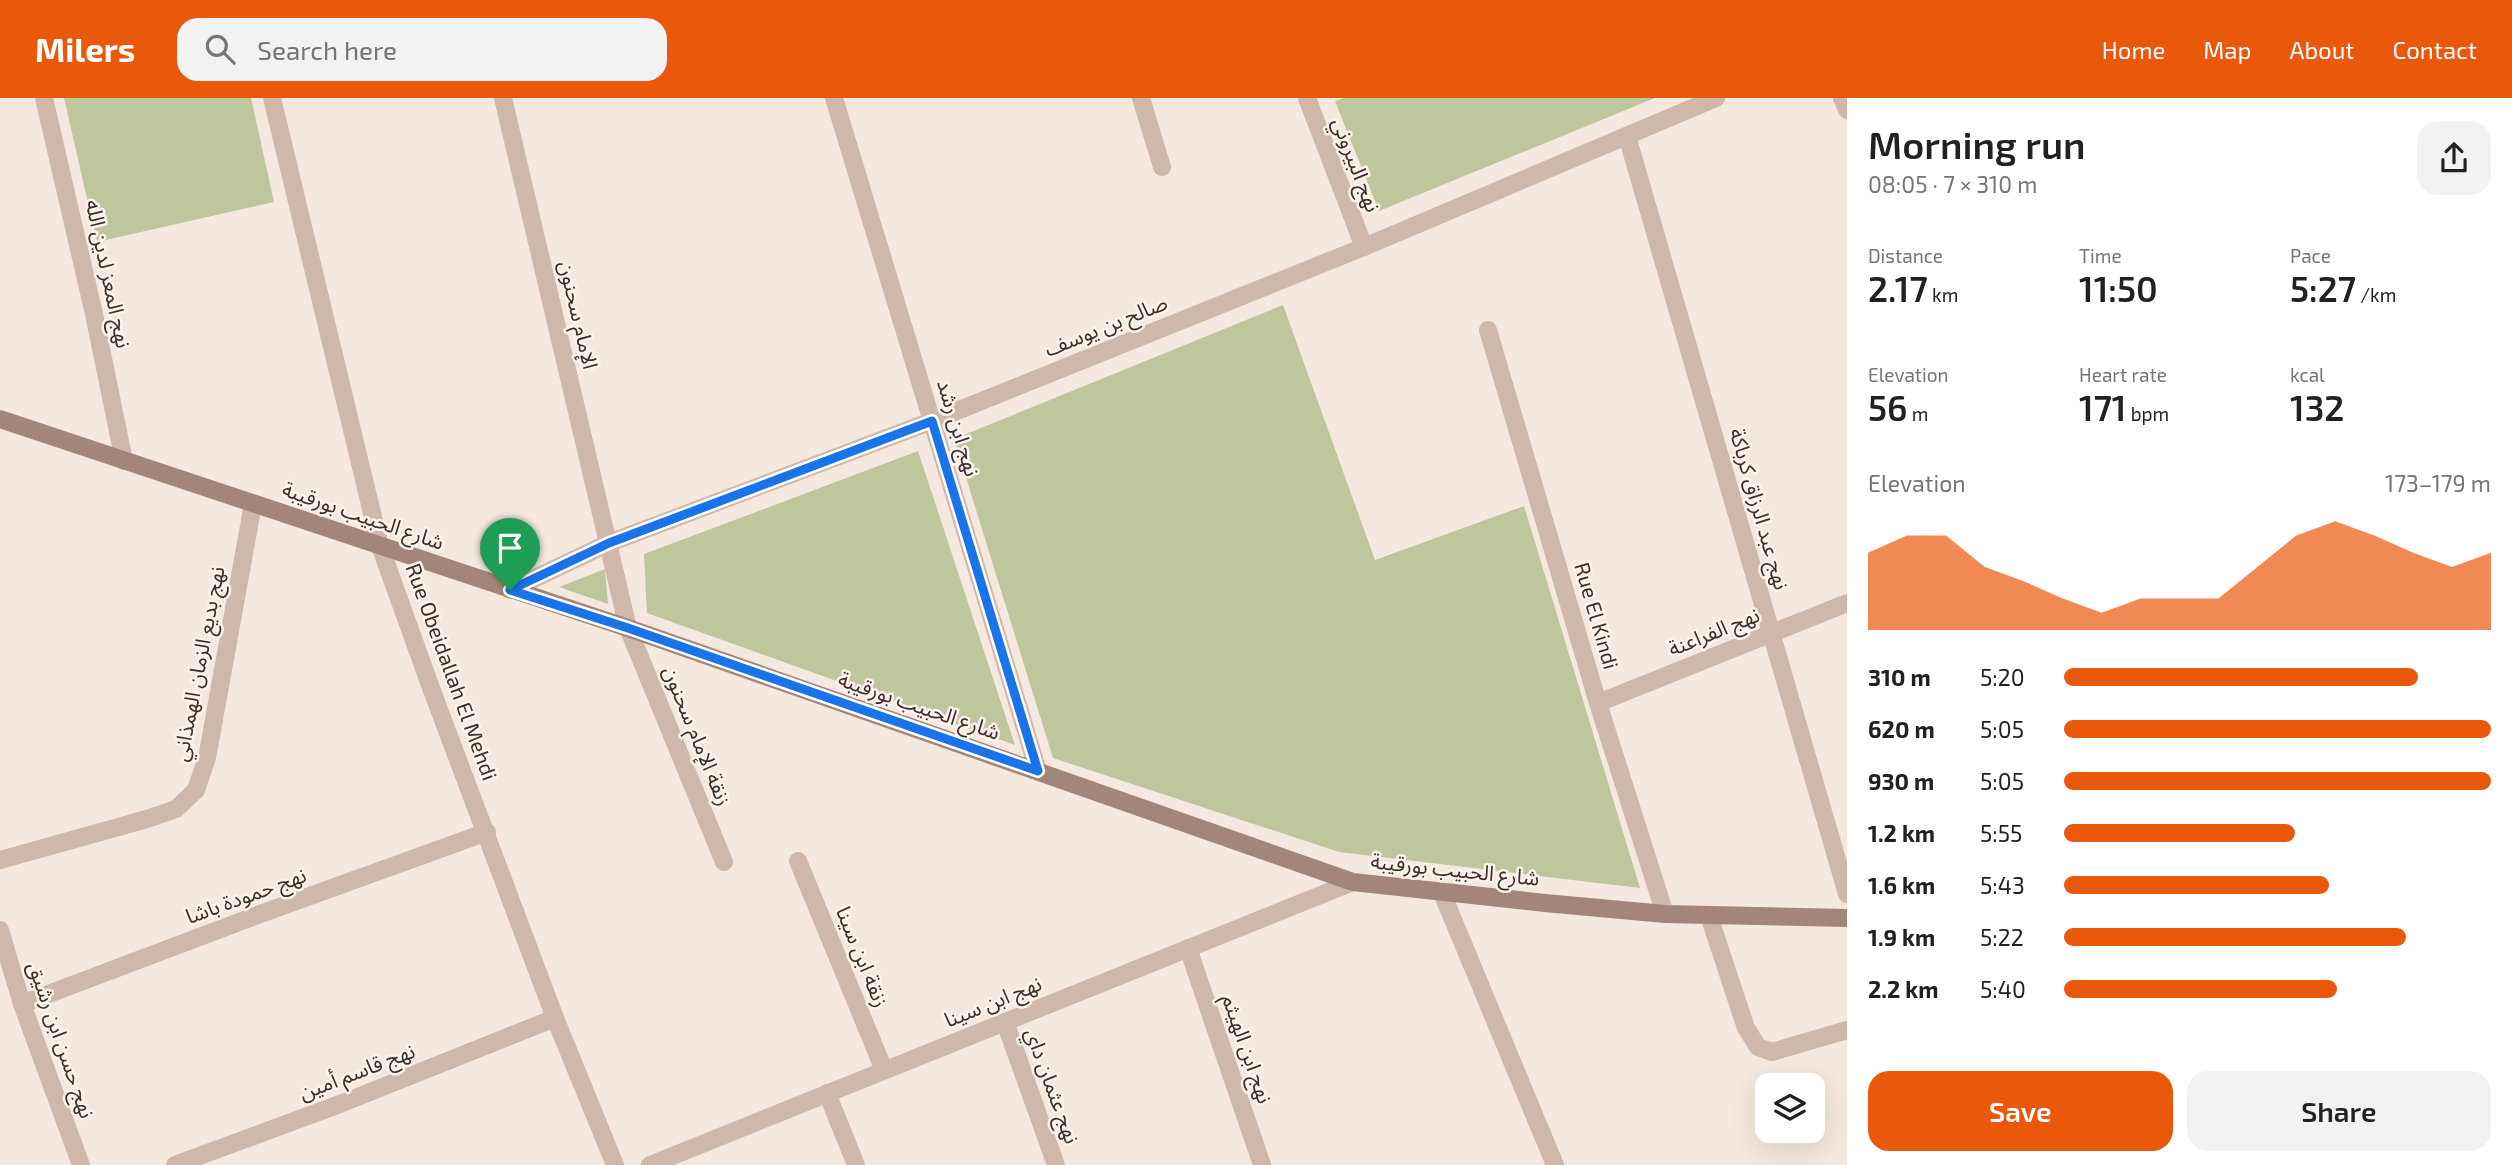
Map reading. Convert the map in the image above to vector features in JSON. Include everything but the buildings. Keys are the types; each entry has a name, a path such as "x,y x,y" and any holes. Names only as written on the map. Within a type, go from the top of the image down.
{"street":[{"name":"نهج المعز لدين الله","path":"44,98 94,314 124,461"},
{"name":"Rue Obeidallah El Mehdi","path":"272,98 380,546 430,688 487,832 555,1018 615,1165"},
{"name":"الإمام سحنون","path":"503,98 628,628"},
{"name":"نهج ابن رشد","path":"834,98 1038,771"},
{"path":"1141,98 1162,167"},
{"name":"نهج البيروني","path":"1307,98 1364,247"},
{"name":"صالح بن يوسف","path":"510,590 609,543 932,421 1364,247 1716,98"},
{"path":"1842,98 1847,110"},
{"name":"نهج عبد الرزاق كرباكة","path":"1627,136 1847,894"},
{"name":"Rue El Kindi","path":"1488,330 1598,703 1665,914"},
{"name":"شارع الحبيب بورقيبة","path":"0,419 628,628 1353,882 1665,914 1847,918"},
{"name":"نهج بديع الزمان الهمذاني","path":"0,860 148,819 176,809 196,790 207,758 253,504"},
{"name":"نهج الفراعنة","path":"1598,703 1847,603"},
{"name":"زنقة الإمام سحنون","path":"628,628 724,862"},
{"name":"نهج حمودة باشا","path":"22,1004 487,832"},
{"name":"زنقة ابن سينا","path":"798,861 884,1070"},
{"name":"نهج ابن سينا","path":"650,1165 1353,882"},
{"path":"1442,892 1555,1165"},
{"path":"1709,916 1746,1028 1758,1047 1772,1052 1847,1030"},
{"name":"نهج حسن ابن رشيق","path":"0,930 22,1004 81,1165"},
{"name":"نهج ابن الهيثم","path":"1188,948 1262,1165"},
{"name":"نهج قاسم أمين","path":"175,1165 340,1104 555,1018"},
{"name":"نهج عثمان داي","path":"1005,1022 1056,1165"},
{"path":"827,1093 856,1165"}],"green space":[{"path":"64,98 251,98 274,202 97,242"},
{"path":"1344,98 1655,98 1379,211 1335,101"},
{"path":"1283,305 1375,560 1524,506 1640,888 1339,852 1053,758 954,439"},
{"path":"918,451 1015,745 647,613 644,554"},
{"path":"605,569 608,604 559,587"}],"route":[{"path":"932,421 1038,771 628,628 510,590 609,543 932,421"}]}
